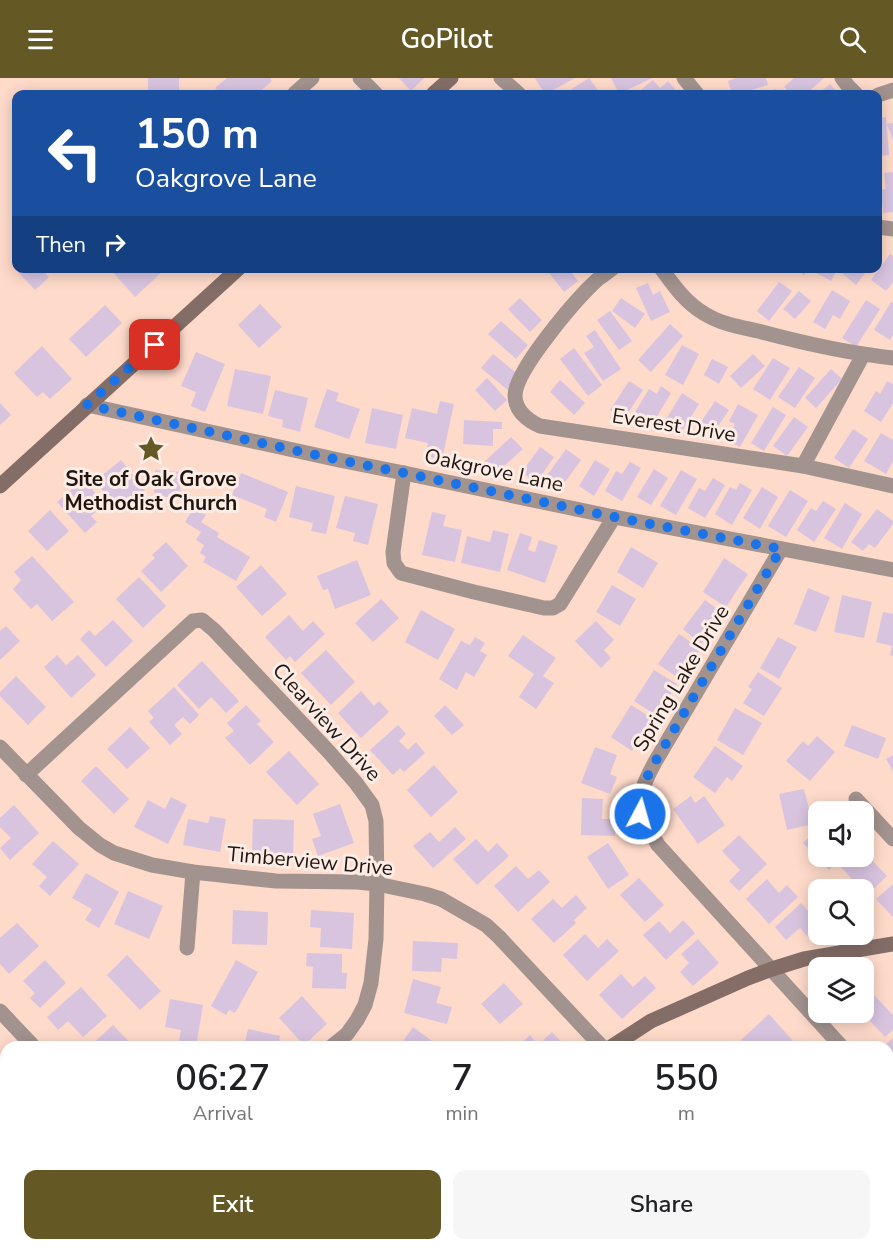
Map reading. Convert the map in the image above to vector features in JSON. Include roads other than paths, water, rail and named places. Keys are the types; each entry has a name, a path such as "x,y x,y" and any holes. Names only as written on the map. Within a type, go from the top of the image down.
{"street":[{"path":"298,90 312,78"},
{"path":"360,78 372,90"},
{"path":"438,90 451,78"},
{"path":"501,78 514,90"},
{"path":"684,78 694,90"},
{"path":"842,78 852,90"},
{"path":"0,486 233,273"},
{"name":"Everest Drive","path":"606,273 572,307 537,350 517,386 516,404 528,421 540,426 803,466 893,486"},
{"path":"665,273 690,304 717,321 863,355 893,358"},
{"path":"803,466 863,355"},
{"name":"Oakgrove Lane","path":"87,405 327,458 614,517 893,570"},
{"path":"404,473 393,552 394,563 401,573 544,608 553,608 560,604 614,517"},
{"name":"Spring Lake Drive","path":"781,549 655,762 643,785 640,814 658,845 837,1041"},
{"name":"Clearview Drive","path":"26,775 193,621 202,620 214,630 329,752 372,805 376,821 377,884 371,983 365,1005 357,1020 347,1034 338,1041"},
{"name":"Timberview Drive","path":"0,747 79,828 114,853 152,865 193,872 276,881 377,884 441,899 486,925 596,1041"},
{"path":"855,799 893,839"},
{"path":"187,948 193,872"},
{"path":"620,1041 651,1021 772,969 804,959 893,944"},
{"path":"0,1011 28,1041"}],"place":[{"name":"Site of Oak Grove Methodist Church","path":"151,449"}]}
